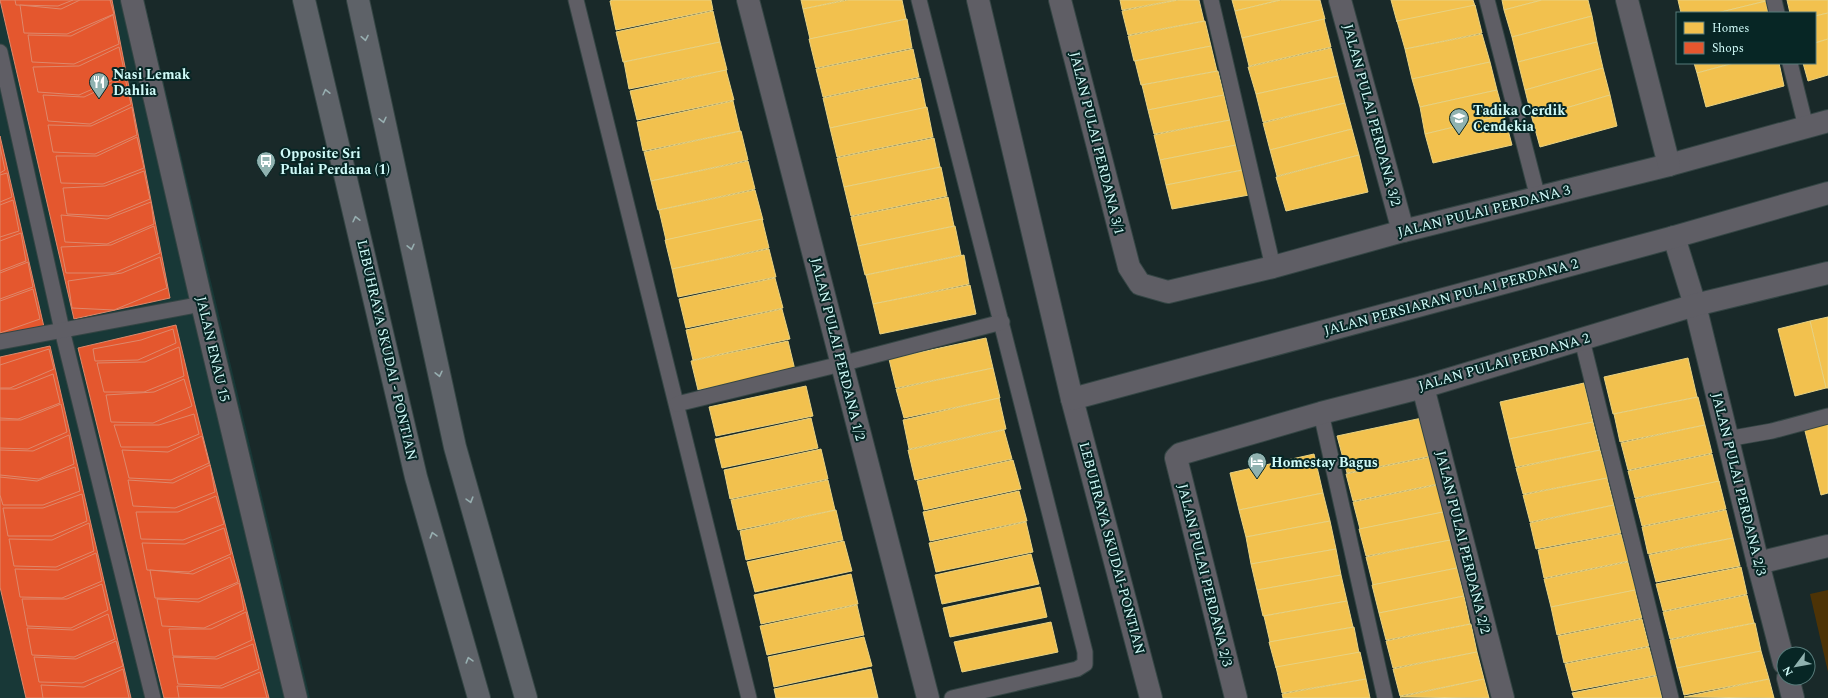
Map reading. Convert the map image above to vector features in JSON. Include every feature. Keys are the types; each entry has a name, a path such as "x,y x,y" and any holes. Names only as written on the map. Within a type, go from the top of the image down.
{"highway":[{"name":"LEBUHRAYA SKUDAI - PONTIAN","path":"304,0 416,477 479,698"},
{"path":"358,0 455,447 526,698"}],"street":[{"name":"JALAN ENAU 15","path":"132,0 202,304 296,698"},
{"name":"JALAN PULAI PERDANA 1/2","path":"748,0 928,698"},
{"name":"LEBUHRAYA SKUDAI-PONTIAN","path":"978,0 1072,399 1151,698"},
{"name":"JALAN PULAI PERDANA 3/1","path":"1060,0 1129,267 1140,284"},
{"name":"JALAN PULAI PERDANA 3/2","path":"1340,0 1403,231"},
{"path":"1627,0 1669,165"},
{"name":"JALAN PULAI PERDANA 3","path":"1140,284 1168,292 1273,267 1403,231 1669,165 1828,121"},
{"name":"JALAN PERSIARAN PULAI PERDANA 2","path":"1072,399 1674,237 1828,193"},
{"name":"JALAN PULAI PERDANA 2/3","path":"1674,237 1695,305 1780,646"},
{"name":"JALAN PULAI PERDANA 2","path":"1180,454 1321,413 1424,387 1695,305 1828,273"},
{"name":"JALAN PULAI PERDANA 2/2","path":"1424,387 1504,698"},
{"name":"JALAN PULAI PERDANA 2/3","path":"1180,454 1176,458 1236,698"},
{"path":"1758,563 1828,546"},
{"path":"1790,686 1793,698"}],"lane":[{"path":"576,0 749,698"},
{"path":"919,0 1085,652 1085,664 1077,669 952,698"},
{"path":"1211,0 1273,267"},
{"path":"1487,0 1538,198"},
{"path":"1774,0 1777,12"},
{"path":"0,52 62,330 153,698"},
{"path":"1790,64 1806,127"},
{"path":"0,342 202,304"},
{"path":"677,404 841,364 1002,322"},
{"path":"1582,340 1672,698"},
{"path":"1321,413 1385,698"},
{"path":"1728,439 1772,431 1828,416"}],"shaded area":[{"path":"0,0 144,0 310,698 0,698"},
{"path":"1828,590 1828,672 1810,594"}],"building: Homes":[{"path":"711,0 713,10 616,30 610,1"},
{"path":"801,0 844,0 803,9"},
{"path":"848,0 902,0 906,19 810,39 803,9"},
{"path":"1120,0 1176,0 1122,10"},
{"path":"1178,0 1199,0 1204,21 1128,35 1122,11"},
{"path":"1232,0 1280,0 1235,11"},
{"path":"1281,0 1320,0 1325,19 1242,38 1235,11"},
{"path":"1391,0 1473,0 1475,6 1397,22"},
{"path":"1502,0 1542,0 1504,10"},
{"path":"1542,0 1588,0 1592,16 1512,37 1504,10"},
{"path":"1678,0 1766,0 1721,12 1681,12"},
{"path":"1787,0 1828,0 1828,13 1816,16 1816,12 1790,12"},
{"path":"1766,1 1768,12 1721,12"},
{"path":"1475,5 1482,33 1405,49 1397,21"},
{"path":"713,11 720,42 623,62 616,32"},
{"path":"1828,13 1828,39 1816,43 1816,16"},
{"path":"1592,16 1597,42 1518,62 1512,37"},
{"path":"907,19 912,48 816,68 809,39"},
{"path":"1324,19 1331,47 1249,66 1242,38"},
{"path":"1205,21 1211,46 1134,61 1128,36"},
{"path":"1482,34 1490,62 1412,79 1405,49"},
{"path":"1828,39 1828,75 1808,81 1803,64 1816,64 1816,43"},
{"path":"720,42 727,70 629,89 624,62"},
{"path":"1597,42 1603,68 1525,90 1518,62"},
{"path":"1211,46 1217,71 1141,85 1135,61"},
{"path":"1331,48 1338,76 1256,94 1248,67"},
{"path":"913,49 919,77 823,97 816,69"},
{"path":"1490,62 1497,90 1420,107 1412,79"},
{"path":"1694,64 1730,64 1697,73"},
{"path":"1730,64 1779,64 1784,86 1706,107 1697,73"},
{"path":"1603,68 1610,95 1532,118 1525,90"},
{"path":"726,70 734,100 637,120 630,91"},
{"path":"1218,71 1224,95 1148,110 1142,85"},
{"path":"1338,76 1345,103 1263,122 1256,94"},
{"path":"920,78 926,108 830,128 823,98"},
{"path":"1497,90 1504,115 1425,134 1420,107"},
{"path":"1224,95 1230,120 1154,134 1148,110"},
{"path":"1610,95 1617,126 1540,147 1532,118"},
{"path":"733,101 740,131 643,151 637,122"},
{"path":"1345,103 1352,129 1270,150 1263,123"},
{"path":"927,107 933,137 837,157 830,128"},
{"path":"1504,115 1512,145 1433,163 1425,134"},
{"path":"1230,120 1236,145 1160,160 1154,135"},
{"path":"1352,129 1359,155 1277,176 1270,150"},
{"path":"741,131 748,160 651,181 644,152"},
{"path":"934,138 940,167 844,187 837,158"},
{"path":"1236,145 1242,170 1166,185 1160,160"},
{"path":"1359,155 1368,192 1286,211 1276,177"},
{"path":"748,161 755,189 658,210 651,181"},
{"path":"941,167 947,196 851,216 844,187"},
{"path":"1243,170 1249,195 1172,209 1166,185"},
{"path":"755,190 763,220 666,240 659,210"},
{"path":"948,197 954,226 858,246 851,217"},
{"path":"762,219 769,248 672,269 665,240"},
{"path":"955,226 961,255 865,275 858,246"},
{"path":"769,249 776,277 678,297 672,269"},
{"path":"964,255 969,284 873,304 866,275"},
{"path":"775,278 783,308 686,328 679,299"},
{"path":"970,285 976,314 880,334 873,304"},
{"path":"782,309 790,339 693,360 686,330"},
{"path":"1828,317 1828,388 1826,388 1810,321"},
{"path":"1810,321 1826,388 1795,396 1778,329"},
{"path":"986,338 993,368 896,388 889,359"},
{"path":"788,341 795,370 698,390 691,361"},
{"path":"1688,358 1697,397 1613,414 1604,377"},
{"path":"993,368 1000,398 904,418 896,389"},
{"path":"1584,383 1593,422 1509,439 1500,402"},
{"path":"806,386 813,416 716,436 709,407"},
{"path":"1698,397 1705,425 1620,442 1614,414"},
{"path":"999,398 1006,429 909,449 903,420"},
{"path":"811,418 818,448 722,468 715,439"},
{"path":"1422,418 1431,456 1347,473 1337,436"},
{"path":"1828,421 1828,493 1821,495 1804,427"},
{"path":"1593,422 1600,450 1516,467 1509,439"},
{"path":"1705,425 1712,453 1628,470 1621,443"},
{"path":"1004,430 1012,459 915,480 908,450"},
{"path":"821,449 828,479 730,499 724,470"},
{"path":"1600,450 1608,478 1523,494 1516,468"},
{"path":"1314,454 1323,493 1239,510 1230,473"},
{"path":"1712,454 1719,482 1635,498 1628,471"},
{"path":"1431,457 1438,484 1353,501 1346,474"},
{"path":"1013,460 1021,489 924,510 917,481"},
{"path":"1607,478 1614,505 1530,522 1523,495"},
{"path":"828,480 835,510 738,530 731,500"},
{"path":"1719,481 1726,509 1642,526 1635,499"},
{"path":"1437,485 1444,512 1360,529 1353,502"},
{"path":"1019,491 1027,521 930,541 923,512"},
{"path":"1323,493 1330,521 1246,537 1239,510"},
{"path":"1614,505 1621,533 1536,549 1530,523"},
{"path":"836,510 843,540 746,560 740,531"},
{"path":"1726,510 1733,538 1648,554 1642,527"},
{"path":"1443,512 1451,540 1366,556 1359,529"},
{"path":"1330,521 1336,549 1251,564 1246,537"},
{"path":"1026,522 1033,552 936,572 929,543"},
{"path":"1621,534 1629,561 1544,578 1538,550"},
{"path":"1733,538 1740,566 1656,582 1649,555"},
{"path":"1450,540 1457,568 1373,585 1366,557"},
{"path":"844,541 852,571 755,592 747,562"},
{"path":"1336,549 1341,575 1257,590 1251,564"},
{"path":"1031,554 1039,584 942,604 935,575"},
{"path":"1628,562 1636,590 1551,607 1544,579"},
{"path":"1741,567 1747,594 1663,611 1656,584"},
{"path":"1457,568 1464,596 1379,613 1372,585"},
{"path":"851,574 858,604 761,624 754,595"},
{"path":"1341,575 1347,601 1263,616 1257,590"},
{"path":"1040,587 1047,617 950,637 943,608"},
{"path":"1635,590 1642,618 1557,635 1551,607"},
{"path":"1747,595 1754,623 1670,639 1663,612"},
{"path":"1464,596 1470,624 1386,640 1379,613"},
{"path":"1347,601 1353,627 1270,642 1264,616"},
{"path":"857,605 864,635 767,655 760,626"},
{"path":"1642,619 1649,646 1564,663 1558,636"},
{"path":"1051,622 1058,652 962,672 954,642"},
{"path":"1755,623 1761,651 1677,668 1670,640"},
{"path":"1471,624 1477,652 1393,668 1386,641"},
{"path":"1354,627 1359,653 1276,668 1269,642"},
{"path":"864,637 872,666 774,687 768,657"},
{"path":"1649,647 1657,675 1572,691 1565,664"},
{"path":"1761,651 1769,679 1684,695 1677,668"},
{"path":"1360,652 1366,679 1282,693 1276,667"},
{"path":"1477,652 1484,679 1400,696 1393,669"},
{"path":"871,669 878,698 776,698 774,689"},
{"path":"1657,676 1662,698 1574,698 1572,693"},
{"path":"1366,679 1370,698 1283,698 1282,694"},
{"path":"1484,679 1489,698 1400,697"},
{"path":"1769,679 1774,698 1684,697"}],"building: Shops":[{"path":"0,0 112,0 170,298 74,319"},
{"path":"15,0 73,0 58,6 16,5"},
{"path":"80,0 110,0 114,14 67,34 24,33 20,5 61,9"},
{"path":"113,15 119,44 74,64 32,62 28,35 71,36"},
{"path":"119,47 125,75 79,95 38,92 33,67 79,66"},
{"path":"125,78 131,104 90,124 48,121 43,95 84,97"},
{"path":"132,107 137,135 95,154 53,152 48,125 91,126"},
{"path":"0,136 44,327 0,336"},
{"path":"137,137 144,168 103,184 61,183 56,156 97,156"},
{"path":"0,146 5,170 0,173"},
{"path":"144,171 150,199 109,216 67,214 63,188 105,186"},
{"path":"7,173 12,197 0,202 0,175"},
{"path":"13,200 19,231 0,237 0,205"},
{"path":"151,202 154,224 107,244 65,242 61,215 107,219"},
{"path":"154,226 160,253 114,273 66,273 61,247 111,245"},
{"path":"21,233 26,261 0,271 0,241"},
{"path":"160,257 167,288 114,310 72,308 68,281 122,273"},
{"path":"28,262 33,287 0,299 0,273"},
{"path":"33,289 40,319 0,333 0,301"},
{"path":"176,325 269,698 164,698 78,348"},
{"path":"173,329 176,343 138,360 95,361 93,349 141,340"},
{"path":"50,346 131,698 26,698 0,587 0,357"},
{"path":"179,347 184,376 144,392 104,392 97,363 145,362"},
{"path":"49,349 54,369 10,388 0,388 0,365"},
{"path":"53,374 60,403 18,419 0,418 0,389 15,389"},
{"path":"184,379 192,406 153,423 111,422 106,395 154,392"},
{"path":"61,404 67,432 28,449 0,448 0,420 21,420"},
{"path":"194,414 199,434 168,447 121,447 114,425 159,425"},
{"path":"69,435 74,464 39,479 0,475 0,450 33,451"},
{"path":"202,436 209,463 171,480 129,478 122,450 168,452"},
{"path":"210,465 215,492 175,508 133,506 128,480 173,483"},
{"path":"75,467 80,491 43,505 3,505 0,495 0,477 37,481"},
{"path":"82,494 87,521 52,536 8,536 3,508 43,508"},
{"path":"216,496 224,524 183,540 141,539 136,512 178,512"},
{"path":"89,523 94,551 56,567 14,566 9,539 52,540"},
{"path":"224,528 231,554 189,572 147,570 142,543 185,544"},
{"path":"96,553 102,581 62,598 20,597 15,569 58,570"},
{"path":"230,557 238,582 198,599 155,598 150,570 193,574"},
{"path":"239,583 244,610 204,628 162,626 157,599 199,602"},
{"path":"102,584 108,610 71,628 27,626 22,599 67,599"},
{"path":"246,612 252,640 215,657 173,656 169,629 211,629"},
{"path":"108,614 115,639 74,657 32,655 27,628 73,630"},
{"path":"116,641 123,666 82,683 39,682 34,657 76,659"},
{"path":"253,644 259,669 220,686 178,684 173,657 217,659"},
{"path":"123,669 129,698 43,698 41,685 84,687"},
{"path":"260,672 267,698 179,698 177,686 222,688"}],"place":[{"name":"Nasi Lemak Dahlia","path":"99,99"},
{"name":"Tadika Cerdik Cendekia","path":"1459,135"},
{"name":"Opposite Sri Pulai Perdana (1)","path":"266,178"},
{"name":"Homestay Bagus","path":"1257,479"}]}
